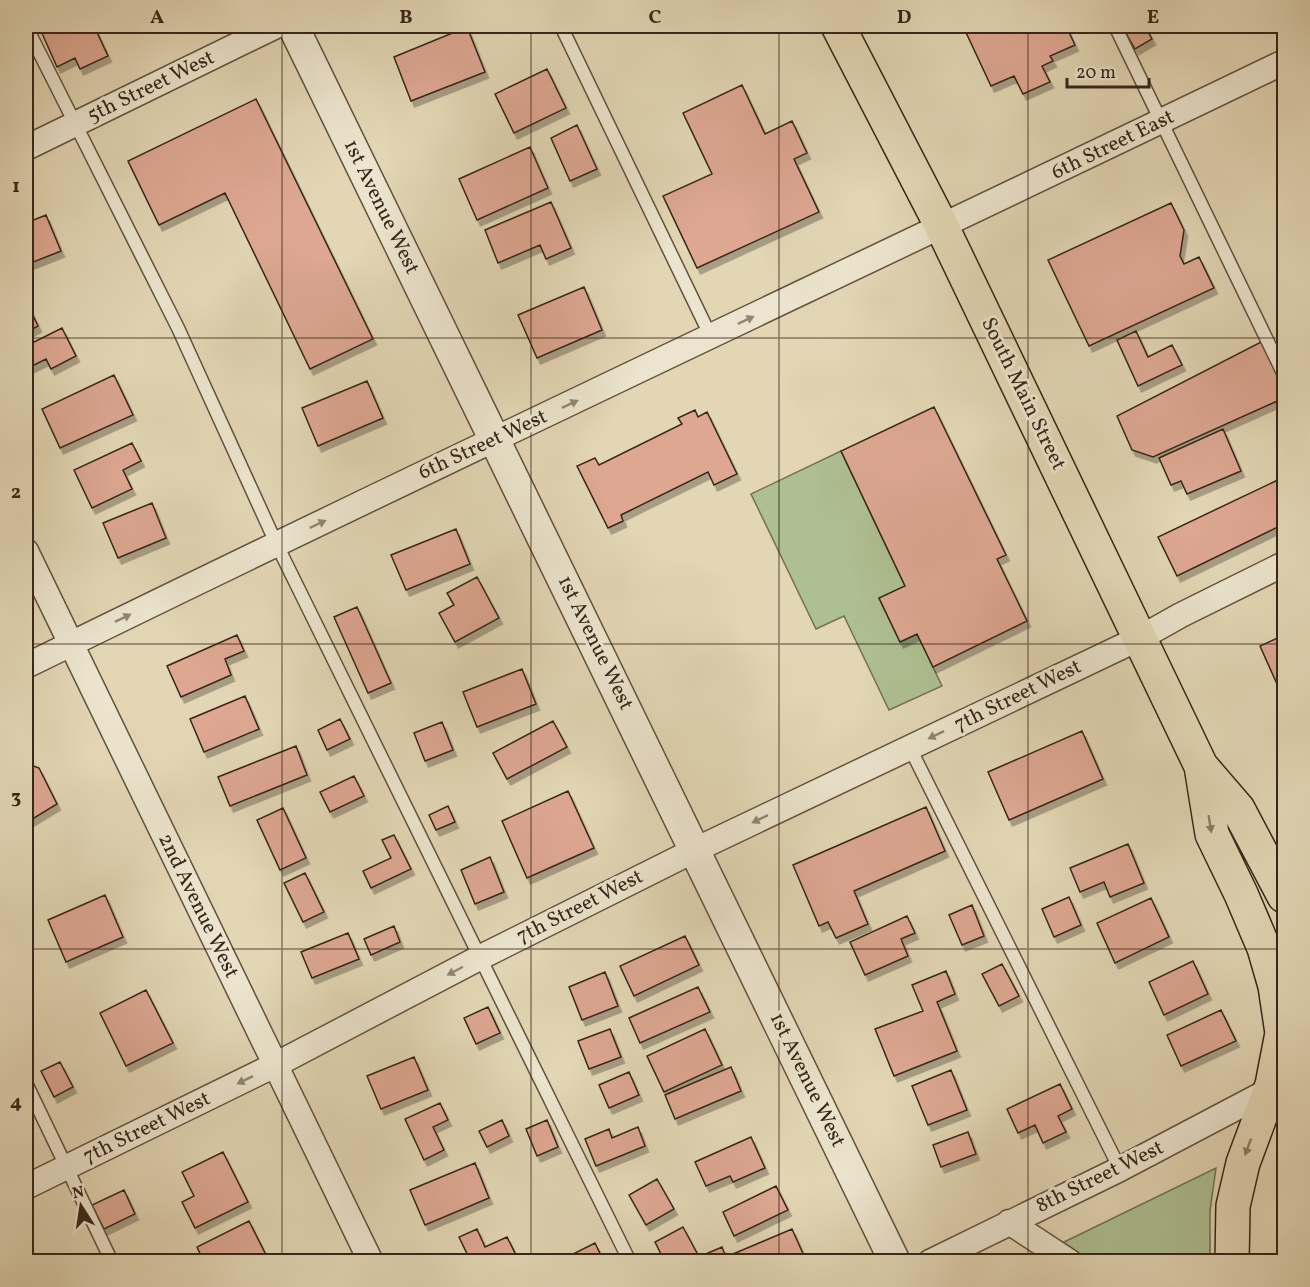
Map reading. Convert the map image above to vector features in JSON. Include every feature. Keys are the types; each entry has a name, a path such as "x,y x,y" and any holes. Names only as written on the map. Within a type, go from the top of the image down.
{"main road":[{"name":"South Main Street","path":"838,26 942,228 1201,766 1238,809 1284,896"},
{"name":"South Main Street","path":"1201,766 1212,834 1264,948 1275,986 1281,1033 1270,1090 1243,1163 1233,1206 1232,1262"}],"street":[{"name":"5th Street West","path":"26,148 276,26"},
{"name":"1st Avenue West","path":"293,26 895,1262"},
{"name":"6th Street East","path":"942,228 1284,62"},
{"name":"6th Street West","path":"26,666 276,543 942,228"},
{"name":"2nd Avenue West","path":"26,551 371,1262"},
{"name":"7th Street West","path":"26,1187 275,1065 481,957 695,850 1140,638 1180,615 1284,564"},
{"name":"8th Street West","path":"930,1262 1120,1169 1270,1090"},
{"path":"1009,1222 1070,1262"}],"lane":[{"path":"26,26 178,328 276,543 630,1262"},
{"path":"561,26 711,337"},
{"path":"1115,26 1284,375"},
{"path":"910,748 1120,1169"},
{"path":"26,1083 112,1262"}],"green space":[{"path":"841,451 905,586 879,598 900,642 917,634 942,686 889,710 844,616 816,629 751,494"},
{"path":"1216,1168 1210,1211 1210,1261 1023,1262"}],"building":[{"path":"52,26 94,26 108,56 80,69 75,58 57,67 41,31"},
{"path":"963,26 1066,26 1075,45 1050,56 1053,61 1042,66 1050,82 1023,94 1014,76 991,86"},
{"path":"1122,26 1145,26 1152,39 1135,49"},
{"path":"467,27 485,72 411,101 394,57"},
{"path":"547,69 566,108 514,133 495,94"},
{"path":"742,85 765,134 792,121 807,153 794,159 819,212 697,268 663,196 712,174 683,113"},
{"path":"256,99 373,339 310,369 225,193 159,225 128,161"},
{"path":"577,125 597,169 570,181 551,138"},
{"path":"530,147 548,188 477,220 459,179"},
{"path":"551,202 571,248 546,259 540,245 498,263 485,230"},
{"path":"1171,203 1184,230 1180,256 1184,264 1199,257 1214,288 1089,346 1048,260"},
{"path":"46,215 61,251 26,265 26,223"},
{"path":"584,287 602,330 537,358 518,315"},
{"path":"26,301 38,326 26,333"},
{"path":"62,328 76,356 51,369 46,359 26,369 26,346"},
{"path":"1136,331 1148,357 1172,345 1182,365 1138,386 1117,340"},
{"path":"1263,341 1284,384 1284,398 1153,457 1132,450 1117,416"},
{"path":"114,375 133,415 60,448 42,409"},
{"path":"367,381 383,418 318,446 302,408"},
{"path":"934,407 1006,555 997,559 1027,621 933,667 917,634 900,642 879,598 905,586 841,451"},
{"path":"695,410 698,417 707,412 737,474 714,485 708,472 621,515 623,521 608,528 577,466 595,458 599,465 682,424 678,418"},
{"path":"1223,429 1241,471 1187,494 1181,481 1171,485 1159,458"},
{"path":"132,443 141,461 123,470 132,489 92,508 74,470"},
{"path":"1284,477 1284,524 1177,576 1158,537"},
{"path":"152,503 166,538 118,558 103,523"},
{"path":"456,529 470,564 406,590 391,555"},
{"path":"477,577 499,618 455,642 439,613 454,605 447,593"},
{"path":"357,607 391,683 368,693 334,617"},
{"path":"237,635 244,651 225,659 231,675 181,697 167,666"},
{"path":"1284,635 1284,681 1277,684 1260,646"},
{"path":"522,669 536,704 477,727 463,692"},
{"path":"245,696 259,729 204,752 190,719"},
{"path":"340,719 350,739 327,750 318,730"},
{"path":"553,721 567,747 507,779 493,753"},
{"path":"442,722 453,750 425,761 414,733"},
{"path":"1082,731 1103,779 1009,820 988,772"},
{"path":"296,746 307,775 230,806 218,777"},
{"path":"26,763 39,768 57,804 26,823"},
{"path":"354,776 364,796 330,812 320,792"},
{"path":"568,791 594,848 527,878 502,821"},
{"path":"448,806 455,822 436,830 429,815"},
{"path":"926,807 945,851 854,891 868,924 836,938 828,922 819,926 793,865"},
{"path":"283,808 306,858 280,870 257,820"},
{"path":"394,835 411,869 371,888 363,871 391,858 382,840"},
{"path":"1128,844 1144,883 1110,897 1104,882 1080,892 1070,868"},
{"path":"490,857 504,892 475,904 461,870"},
{"path":"305,873 324,912 303,922 284,883"},
{"path":"105,895 123,937 66,962 48,920"},
{"path":"1069,897 1081,925 1054,937 1042,909"},
{"path":"1151,898 1169,937 1115,963 1097,923"},
{"path":"972,905 984,936 962,945 949,915"},
{"path":"907,916 915,933 901,939 908,956 865,975 850,942"},
{"path":"394,926 400,942 371,955 364,939"},
{"path":"348,933 359,959 312,978 301,952"},
{"path":"685,936 699,965 634,996 620,966"},
{"path":"1193,961 1208,994 1164,1015 1149,982"},
{"path":"1002,964 1019,996 999,1006 982,974"},
{"path":"946,971 955,994 937,1002 957,1051 894,1076 875,1029 923,1011 912,985"},
{"path":"605,972 618,1006 582,1020 569,987"},
{"path":"698,987 710,1012 640,1043 629,1018"},
{"path":"146,990 173,1043 126,1066 100,1013"},
{"path":"488,1007 500,1033 476,1044 464,1018"},
{"path":"1221,1010 1236,1041 1181,1066 1167,1035"},
{"path":"610,1029 621,1057 589,1069 578,1041"},
{"path":"705,1029 722,1065 664,1092 647,1056"},
{"path":"414,1057 428,1090 381,1109 367,1076"},
{"path":"60,1062 73,1087 54,1097 41,1071"},
{"path":"731,1067 741,1091 675,1119 665,1095"},
{"path":"951,1070 967,1110 928,1125 912,1086"},
{"path":"629,1072 639,1095 609,1108 599,1085"},
{"path":"1060,1084 1072,1109 1058,1116 1066,1132 1043,1143 1035,1125 1018,1133 1007,1109"},
{"path":"440,1103 448,1120 433,1127 444,1150 424,1160 405,1119"},
{"path":"502,1120 509,1136 487,1147 479,1131"},
{"path":"547,1120 558,1147 537,1156 526,1129"},
{"path":"638,1127 645,1146 596,1166 585,1139 609,1129 612,1138"},
{"path":"968,1132 976,1154 941,1167 933,1145"},
{"path":"751,1137 765,1168 733,1182 730,1176 706,1186 695,1162"},
{"path":"223,1152 248,1202 195,1228 182,1202 194,1196 182,1172"},
{"path":"475,1163 489,1198 425,1225 410,1190"},
{"path":"657,1179 674,1209 646,1225 629,1195"},
{"path":"776,1186 788,1210 734,1236 723,1212"},
{"path":"124,1190 135,1214 104,1229 92,1205"},
{"path":"249,1221 265,1253 247,1262 204,1262 197,1247"},
{"path":"683,1227 698,1255 685,1262 665,1262 655,1242"},
{"path":"477,1229 485,1247 507,1237 515,1253 497,1262 471,1262 459,1237"},
{"path":"792,1229 805,1258 796,1262 736,1262 733,1254"},
{"path":"595,1243 604,1262 565,1262 563,1259"},
{"path":"722,1247 728,1262 703,1262 701,1256"},
{"path":"168,1255 171,1262 156,1262"}]}
